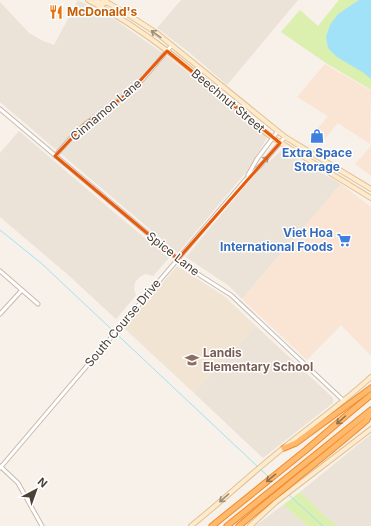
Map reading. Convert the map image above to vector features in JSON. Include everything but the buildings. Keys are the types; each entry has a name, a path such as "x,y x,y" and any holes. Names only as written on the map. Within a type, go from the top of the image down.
{"highway":[{"path":"284,448 296,443 371,388"},
{"path":"212,526 316,442 371,395"},
{"path":"227,526 370,411"},
{"path":"239,526 367,420 370,411"}],"main road":[{"path":"90,1 95,0 103,4 106,1"},
{"name":"Beechnut Street","path":"90,1 136,28 167,51 272,138 371,198"},
{"name":"Beechnut Street","path":"106,1 137,20 172,45 285,137 371,190"},
{"path":"212,88 218,82"},
{"path":"346,182 349,176"},
{"path":"191,526 267,461 344,401 371,377"},
{"path":"250,526 298,485 371,429"}],"street":[{"name":"Cinnamon Lane","path":"55,156 70,138 85,124 118,102 143,80 172,45"},
{"name":"Spice Lane","path":"0,109 190,269 230,295 344,401"},
{"name":"South Course Drive","path":"246,178 257,159 278,131"},
{"name":"South Course Drive","path":"0,467 246,178 262,164 285,137"},
{"path":"0,271 38,304"},
{"path":"0,314 22,290"},
{"path":"0,467 18,483 42,526"}],"highlighted area":[{"path":"167,51 280,143 178,259 55,156 85,124 129,93"}],"shaded area":[{"path":"78,0 114,19 171,59 267,138 247,171 178,253 0,102 0,2 29,33 54,45"},
{"path":"181,0 298,0 227,85 190,53 157,28"},
{"path":"325,64 371,91 370,144 338,123 325,138 316,131 328,116 297,97"},
{"path":"19,131 169,258 153,276 146,274 141,276 135,282 134,289 136,295 116,319 65,272 0,217 0,153"},
{"path":"371,146 371,176 355,164"},
{"path":"282,150 341,184 242,299 229,286 186,257 255,174"},
{"path":"341,184 371,207 371,356 341,325 307,360 242,299"},
{"name":"Landis Elementary School","path":"177,266 224,296 256,326 194,393 124,328"},
{"path":"256,326 333,398 333,403 263,458 194,393"},
{"path":"371,434 371,526 338,526 326,517 300,492"},
{"path":"283,505 308,526 255,526"}],"green space":[{"path":"339,0 371,0 371,90 326,63 281,32 300,10 318,26"},
{"path":"300,492 326,517 338,526 308,526 283,505"}],"water":[{"path":"359,0 371,0 371,79 364,73 337,57 328,48 326,37 330,25 338,14"}],"waterway":[{"path":"0,230 41,263 257,466"},
{"path":"260,469 269,477"},
{"path":"288,494 323,526"}],"place":[{"name":"McDonald's","path":"56,12"},
{"name":"Extra Space Storage","path":"317,136"},
{"name":"Viet Hoa International Foods","path":"344,240"},
{"name":"Landis Elementary School","path":"192,360"}]}
